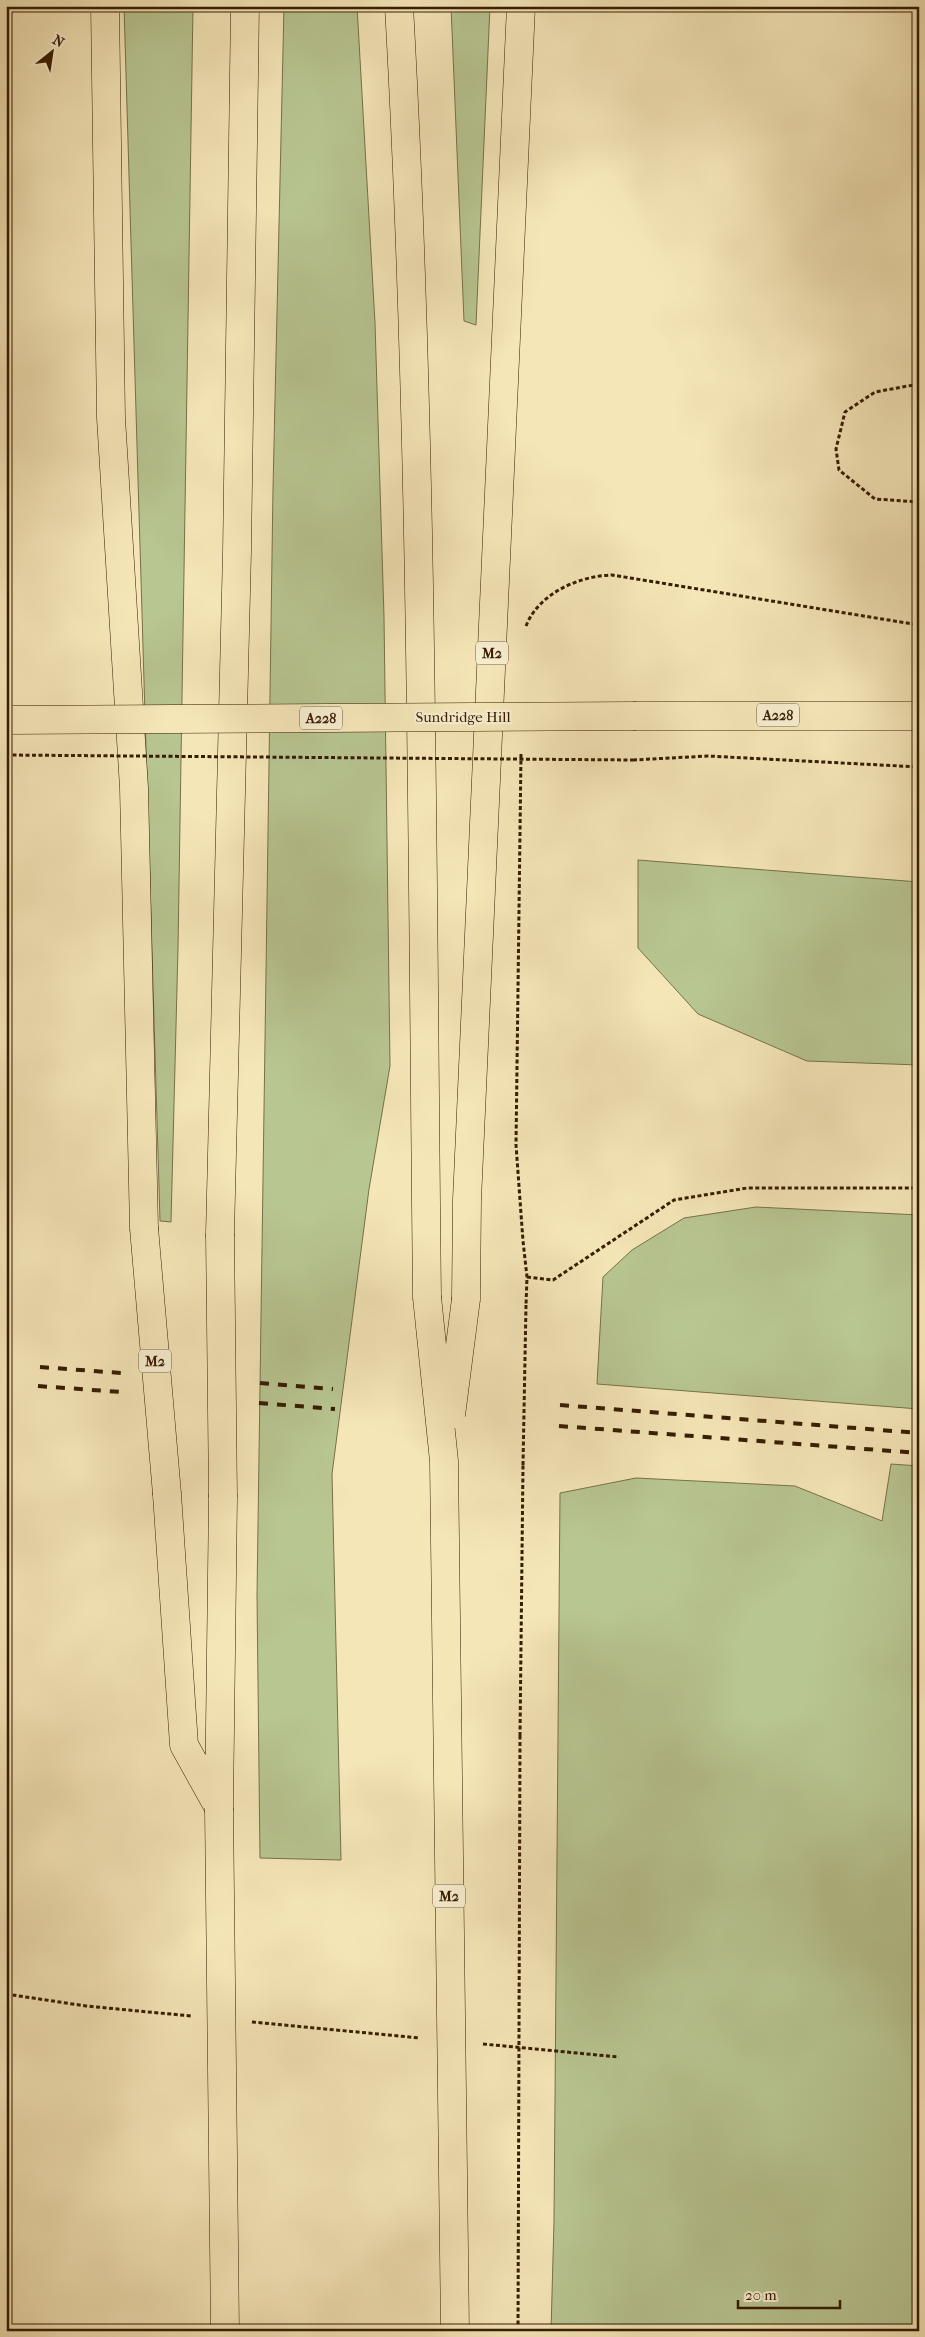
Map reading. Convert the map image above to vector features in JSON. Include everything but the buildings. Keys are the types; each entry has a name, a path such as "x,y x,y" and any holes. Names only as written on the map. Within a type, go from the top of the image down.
{"main road":[{"name":"M2","path":"105,6 111,418 134,788 144,1228 167,1494 184,1744 219,1808"},
{"name":"M2","path":"225,2331 219,1808 223,1497 220,1234 237,552 245,6"},
{"name":"M2","path":"399,6 408,166 418,618 427,1298 444,1462 455,2331"},
{"name":"M2","path":"444,1462 466,1299 467,1190 521,6"},
{"name":"Sundridge Hill","path":"6,720 919,716"}],"path":[{"path":"919,384 875,392 845,412 836,449 839,470 876,499 919,502"},
{"path":"525,630 538,605 555,593 586,578 612,574 919,625"},
{"path":"518,2331 520,1736 527,1277 516,1145 521,748"},
{"path":"6,755 633,760 708,756 919,766"},
{"path":"527,1277 553,1280 674,1200 747,1188 919,1188"},
{"path":"6,1994 86,2006 195,2016"},
{"path":"244,2021 422,2038"},
{"path":"481,2044 619,2057"}],"green space":[{"path":"124,6 193,6 178,948 171,1222 160,1221"},
{"path":"284,6 357,6 375,323 384,617 390,1066 369,1189 332,1474 341,1860 260,1858 257,1595 273,488"},
{"path":"451,6 490,6 476,325 464,321"},
{"path":"638,860 919,882 919,1065 807,1061 698,1014 638,948"},
{"path":"756,1207 919,1215 919,1409 597,1384 603,1277 632,1250 684,1218"},
{"path":"891,1464 919,1466 919,2330 551,2331 554,2222 560,1493 636,1478 795,1486 882,1521"}],"railway":[{"path":"40,1367 121,1373"},
{"path":"260,1383 333,1389"},
{"path":"38,1386 121,1392"},
{"path":"259,1403 335,1409"},
{"path":"560,1405 919,1433"},
{"path":"559,1426 919,1453"}]}
